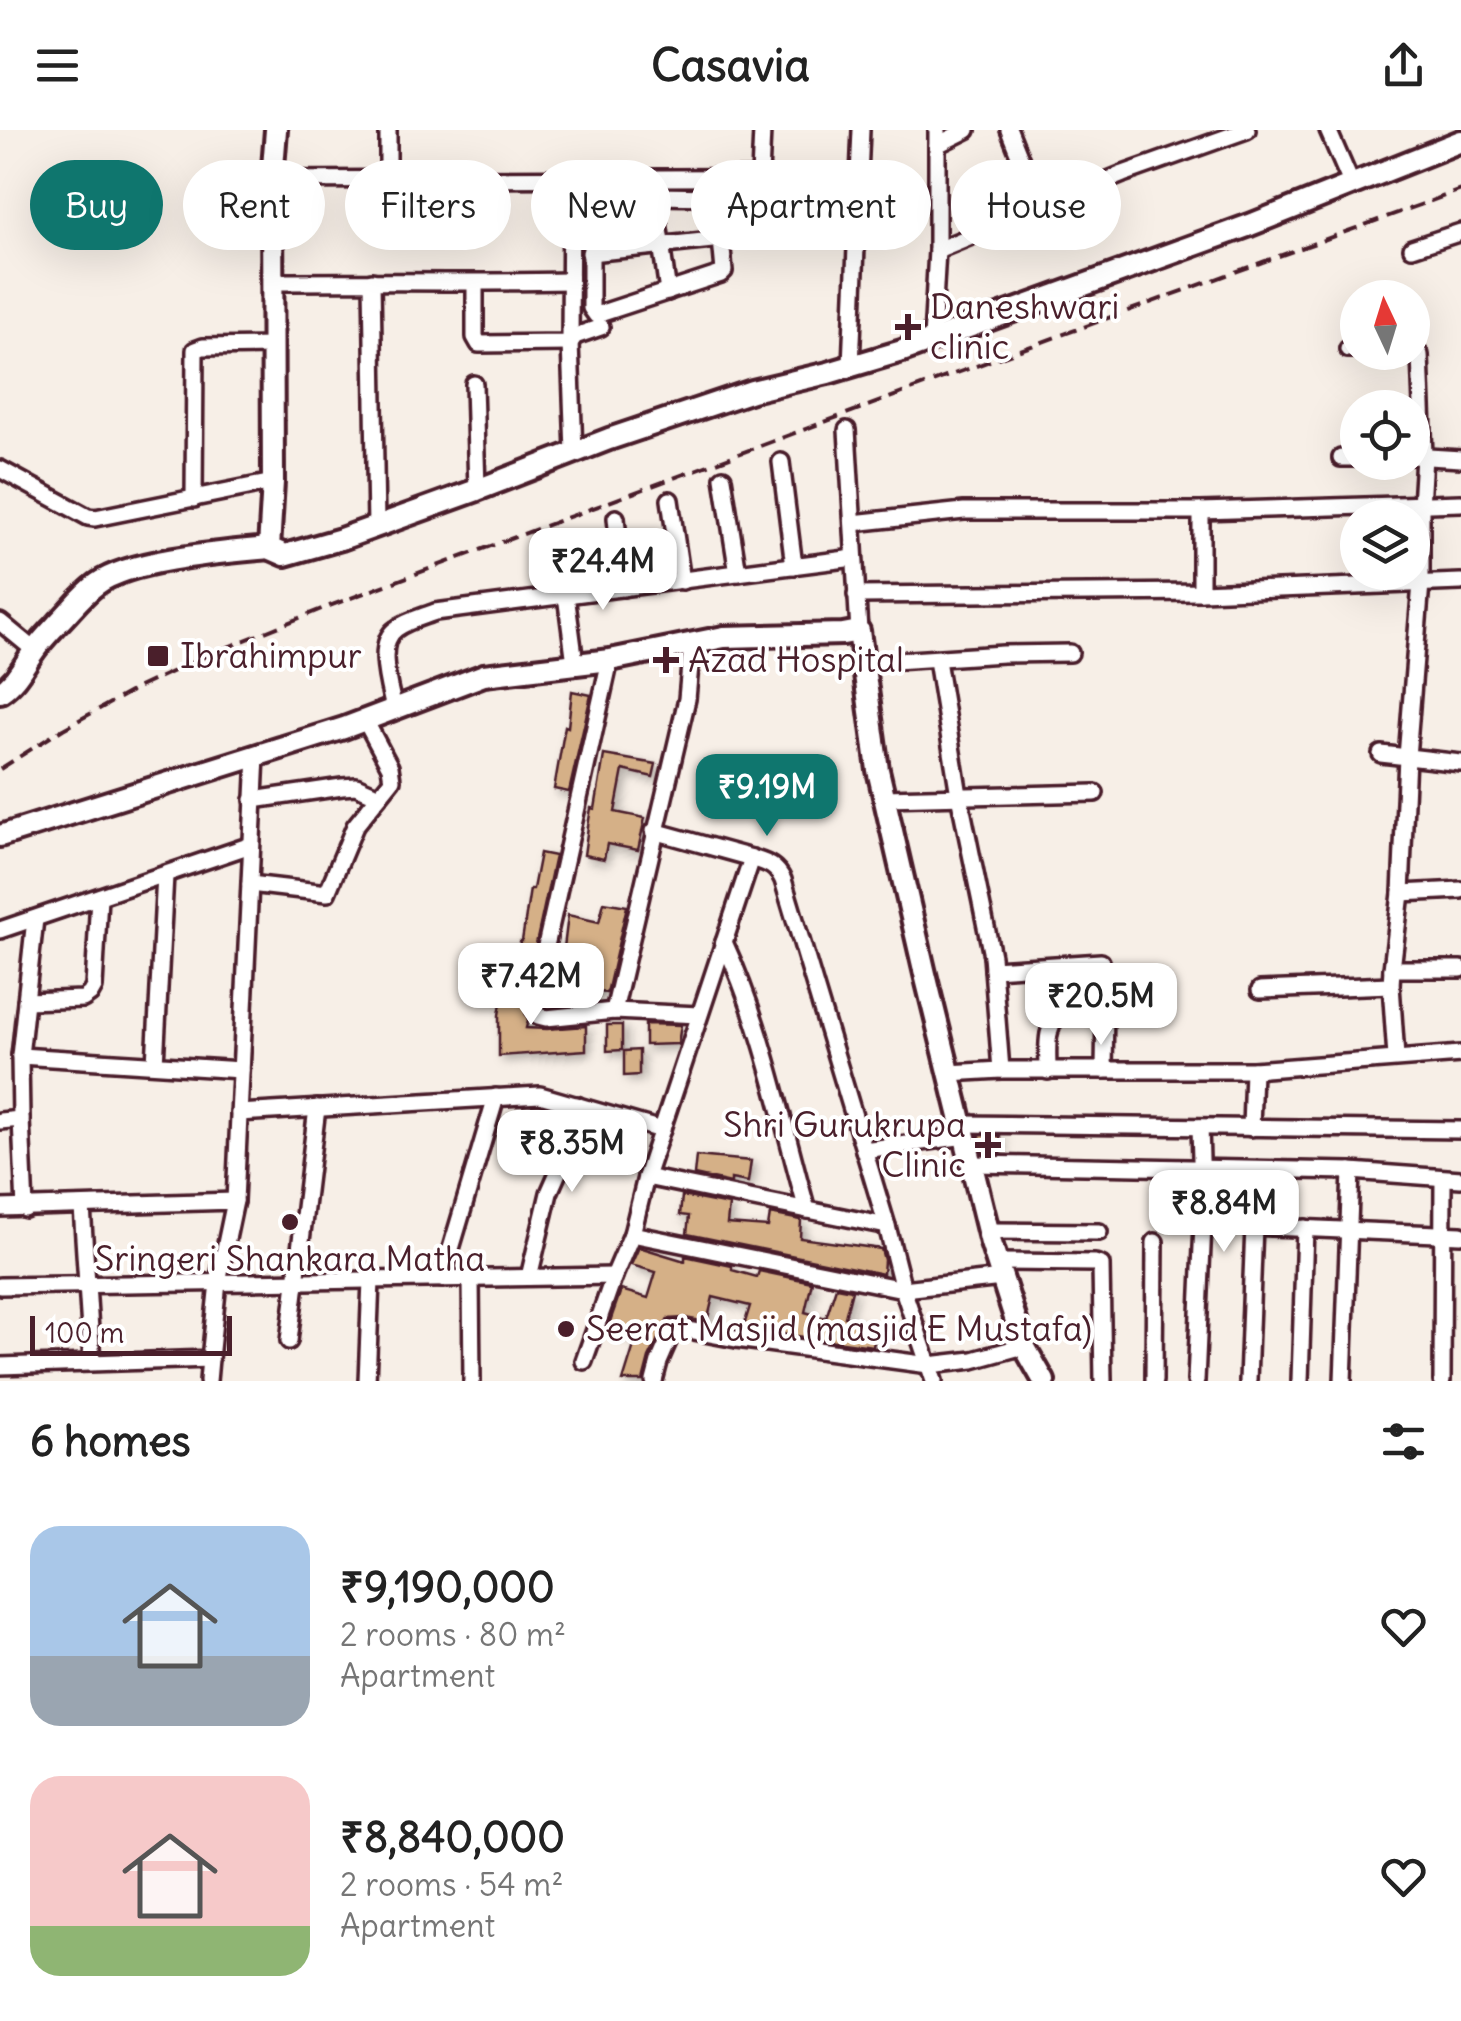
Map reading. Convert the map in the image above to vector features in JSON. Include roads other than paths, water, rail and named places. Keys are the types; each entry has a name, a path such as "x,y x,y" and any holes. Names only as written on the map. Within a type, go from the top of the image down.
{"street":[{"path":"274,160 276,130"},
{"path":"388,130 388,160"},
{"path":"761,160 762,130"},
{"path":"861,160 862,130"},
{"path":"932,340 937,138 967,130"},
{"path":"1009,130 1021,160"},
{"path":"1121,175 1247,130"},
{"path":"1328,130 1351,183"},
{"path":"0,692 96,584 108,578 146,565 235,551 269,548 285,555 340,539 752,391 902,351 1250,225 1461,140"},
{"path":"1412,248 1461,232"},
{"path":"937,250 951,244"},
{"path":"269,548 273,482 272,250"},
{"path":"570,250 574,452"},
{"path":"590,250 591,308 596,315 721,274 723,250"},
{"path":"590,254 631,250"},
{"path":"661,250 668,292"},
{"path":"851,364 857,250"},
{"path":"372,280 376,526"},
{"path":"272,282 570,280"},
{"path":"475,283 475,337 479,344 570,343"},
{"path":"570,343 575,336 601,327"},
{"path":"194,500 196,350 272,346"},
{"path":"474,384 478,490"},
{"path":"847,430 858,631 878,770 988,1231 1024,1346 1044,1381"},
{"path":"1430,457 1461,458"},
{"path":"781,462 794,566"},
{"path":"0,469 95,518 273,482"},
{"path":"724,478 738,573"},
{"path":"670,500 682,580"},
{"path":"1430,505 1461,503"},
{"path":"853,523 964,511 1340,508"},
{"path":"1200,592 1201,511"},
{"path":"616,518 623,588"},
{"path":"560,550 575,662"},
{"path":"394,709 384,657 390,634 434,612 854,558"},
{"path":"1430,583 1461,582"},
{"path":"856,596 1340,586"},
{"path":"1396,1058 1391,977 1401,893 1420,590"},
{"path":"0,622 34,650"},
{"path":"0,836 365,720 484,675 610,660 724,637 858,631"},
{"path":"614,1011 687,699 692,642"},
{"path":"863,663 1070,653"},
{"path":"610,660 535,1011 546,1018 614,1011 699,1016"},
{"path":"938,660 959,795 994,969 1001,1070"},
{"path":"250,884 327,893 355,826 392,780 392,771 365,720"},
{"path":"1381,754 1461,762"},
{"path":"208,1381 218,1282 235,1201 256,755"},
{"path":"254,800 356,786 379,796"},
{"path":"884,798 1095,793"},
{"path":"654,831 752,858 778,870 931,1373"},
{"path":"0,945 7,928 252,845"},
{"path":"584,1361 632,1234 646,1177 752,858"},
{"path":"155,1064 165,874"},
{"path":"1401,893 1461,890"},
{"path":"26,1001 83,999 90,994 94,987 99,897"},
{"path":"25,1209 20,1063 35,919"},
{"path":"724,942 761,1044 807,1210"},
{"path":"994,969 1102,962"},
{"path":"1260,990 1461,969"},
{"path":"1048,1071 1053,1019 1062,1012 1135,1001"},
{"path":"1104,1070 1105,1006"},
{"path":"949,1073 1253,1070 1461,1054"},
{"path":"0,1072 20,1063 155,1064 241,1070"},
{"path":"1251,1128 1253,1070"},
{"path":"239,1113 540,1094 662,1130"},
{"path":"442,1279 496,1097"},
{"path":"529,1277 549,1193 568,1150 578,1105"},
{"path":"290,1341 317,1108"},
{"path":"0,1121 20,1120"},
{"path":"1196,1381 1203,1224 1200,1128"},
{"path":"864,1150 964,1130 1461,1130"},
{"path":"973,1164 1351,1171 1461,1180"},
{"path":"1343,1381 1351,1171"},
{"path":"646,1177 888,1226"},
{"path":"1442,1381 1443,1179"},
{"path":"0,1208 235,1201"},
{"path":"82,1206 92,1361"},
{"path":"1203,1224 1461,1235"},
{"path":"1248,1381 1254,1226"},
{"path":"1300,1381 1305,1228"},
{"path":"988,1231 1100,1232"},
{"path":"632,1234 903,1289 1000,1270 1095,1263 1101,1265 1103,1381"},
{"path":"1154,1381 1155,1242"},
{"path":"0,1286 614,1276"},
{"path":"472,1278 472,1381"},
{"path":"367,1381 371,1280"},
{"path":"654,1381 668,1337 673,1330 683,1329 931,1373 1024,1346"},
{"path":"0,1366 210,1359"}],"railway":[{"path":"0,769 139,687 324,608 1461,190"}],"place":[{"name":"Daneshwari clinic","path":"908,327"},
{"name":"Ibrahimpur","path":"158,656"},
{"name":"Azad Hospital","path":"666,660"},
{"name":"Shri Gurukrupa Clinic","path":"988,1145"},
{"name":"Sringeri Shankara Matha","path":"290,1222"},
{"name":"Seerat Masjid (masjid E Mustafa)","path":"566,1329"}]}
